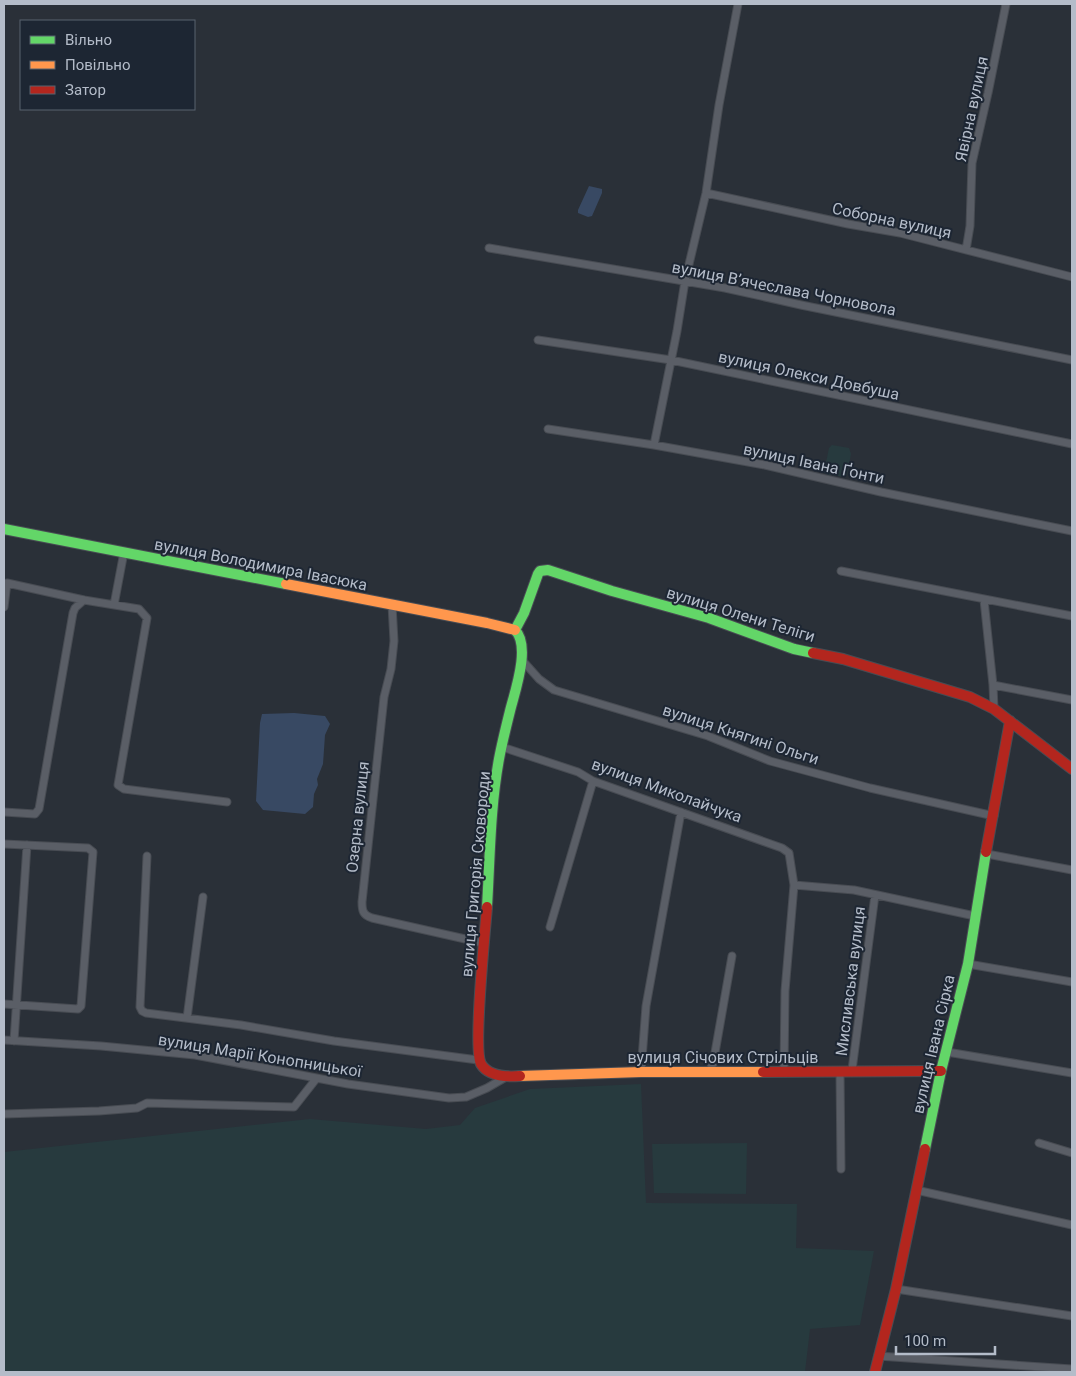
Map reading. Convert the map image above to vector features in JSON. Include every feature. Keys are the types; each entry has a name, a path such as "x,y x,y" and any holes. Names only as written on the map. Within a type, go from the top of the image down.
{"street":[{"path":"654,445 672,360 685,281 706,193 719,105 738,4"},
{"name":"Явірна вулиця","path":"966,250 970,226 972,163 1006,4"},
{"name":"Соборна вулиця","path":"706,193 848,224 900,233 1072,277"},
{"name":"вулиця Вʼячеслава Чорновола","path":"489,248 725,288 1072,360"},
{"name":"вулиця Олекси Довбуша","path":"538,340 672,360 1072,444"},
{"name":"вулиця Івана Ґонти","path":"548,429 654,445 765,465 881,492 1072,531"},
{"name":"вулиця Володимира Івасюка","path":"4,529 487,623 513,630"},
{"path":"114,605 124,552"},
{"name":"вулиця Олени Теліги","path":"513,630 524,613 538,574 540,571 548,570 612,591 709,618 794,649 843,659 970,697 994,709 1072,769"},
{"path":"841,571 1072,616"},
{"path":"4,608 6,583 84,600 139,609 147,618 118,785 124,789 227,802"},
{"path":"4,812 35,814 39,809 73,613 75,608 84,600"},
{"path":"984,600 994,709"},
{"name":"Озерна вулиця","path":"392,605 394,640 391,669 384,697 362,910 364,914 372,918 481,943"},
{"name":"вулиця Григорія Сковороди","path":"478,1060 481,943 494,794 502,747 522,660 519,634 513,630"},
{"name":"вулиця Княгині Ольги","path":"522,660 539,679 554,690 708,736 770,761 870,788 994,816"},
{"path":"993,685 1072,700"},
{"name":"вулиця Івана Сірка","path":"874,1372 896,1288 941,1071 968,964 1010,721"},
{"name":"вулиця Миколайчука","path":"502,747 578,772 593,781 782,848 789,853 794,885 785,991 784,1070"},
{"path":"550,927 593,781"},
{"path":"641,1072 646,1006 682,812"},
{"path":"4,844 88,848 93,852 81,1006 78,1009 4,1004"},
{"path":"14,1041 26,845"},
{"path":"986,854 1072,870"},
{"path":"147,856 141,1009 146,1013 478,1060 483,1068 506,1077"},
{"path":"794,885 854,890 975,916"},
{"name":"Мисливська вулиця","path":"852,1070 875,895"},
{"path":"187,1018 203,897"},
{"path":"708,1073 713,1064 732,956"},
{"path":"968,964 1072,982"},
{"name":"вулиця Марії Конопницької","path":"4,1040 101,1046 195,1055 316,1079 449,1098 466,1097 506,1077"},
{"path":"947,1052 1072,1073"},
{"name":"вулиця Січових Стрільців","path":"506,1077 641,1072 708,1073 784,1070 941,1071"},
{"name":"Мисливська вулиця","path":"840,1071 841,1169"},
{"path":"4,1114 137,1108 147,1102 294,1107 316,1079"},
{"path":"1039,1143 1072,1154"},
{"path":"916,1190 1072,1225"},
{"path":"896,1288 1072,1316"},
{"path":"878,1356 1072,1369"}],"green space":[{"path":"832,445 849,448 851,454 847,475 844,477 824,472 829,448"},
{"path":"641,1084 646,1203 797,1204 796,1248 874,1251 860,1325 810,1329 805,1372 4,1372 4,1152 310,1119 426,1129 460,1125 475,1108 530,1089"},
{"path":"747,1143 746,1194 654,1193 652,1144"}],"water":[{"path":"589,186 602,189 602,193 592,216 588,217 578,213 578,210"},
{"path":"294,713 325,716 330,724 325,735 323,764 317,779 318,785 314,794 313,807 305,814 263,810 256,801 262,714"}],"traffic: fast":[{"path":"4,529 286,584"},
{"path":"515,630 524,613 538,574 540,571 548,570 612,591 709,618 794,649 813,653"},
{"path":"487,907 496,777 522,657 520,637 515,630"},
{"path":"925,1149 941,1071 968,964 986,852"}],"traffic: slow":[{"path":"286,584 515,630"},
{"path":"520,1076 641,1072 763,1072"}],"traffic: jam":[{"path":"813,653 843,659 970,697 994,709 1072,769"},
{"path":"986,852 1010,721"},
{"path":"487,907 479,1014 479,1054 481,1064 489,1072 504,1076 520,1076"},
{"path":"763,1072 941,1071"},
{"path":"875,1372 896,1289 925,1149"}]}
